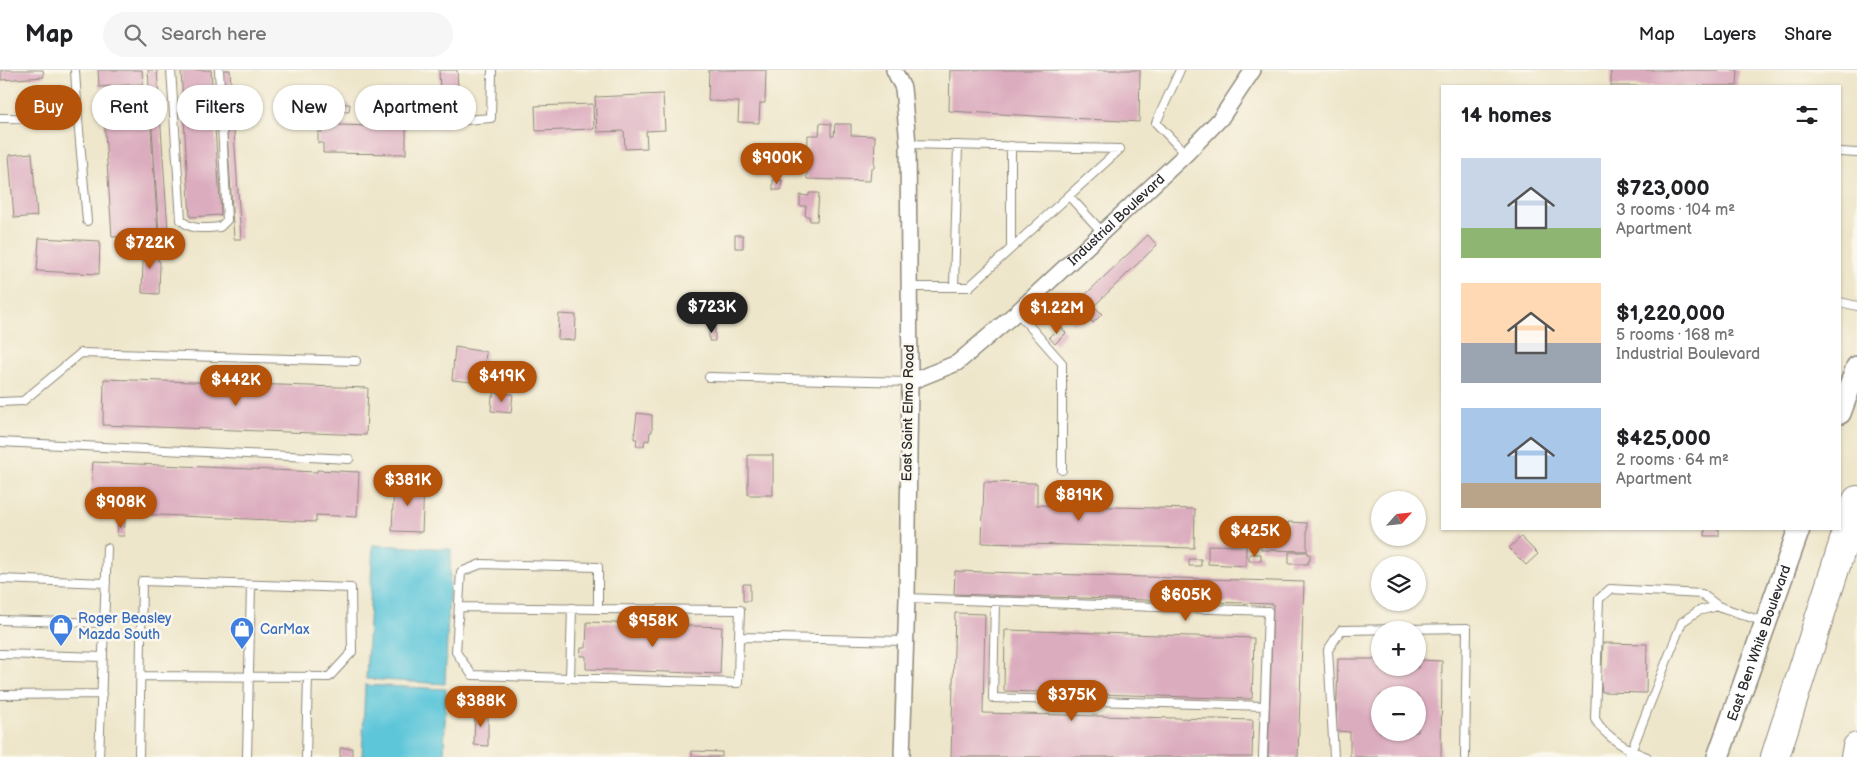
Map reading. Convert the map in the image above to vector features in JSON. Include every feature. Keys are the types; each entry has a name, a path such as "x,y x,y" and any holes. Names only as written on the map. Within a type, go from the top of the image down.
{"highway":[{"path":"1775,757 1857,500"},
{"path":"1855,757 1857,747"}],"main road":[{"path":"1841,410 1853,372"},
{"name":"East Ben White Boulevard","path":"1718,757 1799,530"}],"street":[{"name":"East Saint Elmo Road","path":"894,70 902,88 908,144 910,382 907,598 902,757"},
{"name":"Industrial Boulevard","path":"910,382 957,363 1017,312 1103,234 1221,118 1253,70"}],"lane":[{"path":"75,70 76,85"},
{"path":"171,70 181,220 186,225 195,228 220,227 227,220 219,70"},
{"path":"476,119 491,118 492,70"},
{"path":"1180,70 1156,123 1186,154"},
{"path":"0,118 15,118"},
{"path":"79,130 87,221"},
{"path":"908,144 1120,149 969,287 908,287"},
{"path":"954,287 958,145"},
{"path":"1011,146 1011,248"},
{"path":"1841,152 1857,153"},
{"path":"1068,196 1103,234"},
{"path":"1841,302 1857,306"},
{"path":"1017,312 1062,363 1062,470"},
{"path":"0,402 23,401 81,353 356,362"},
{"path":"709,377 910,382"},
{"path":"0,442 349,459"},
{"path":"100,757 107,548"},
{"path":"459,607 598,609 740,610 738,683 472,675 456,652 461,572 481,564 598,567 598,609"},
{"path":"0,579 106,582"},
{"path":"139,757 142,581 352,588 352,652 329,676 141,676"},
{"path":"247,757 251,584"},
{"path":"1647,757 1630,754 1600,728 1595,719 1598,599 1610,589 1702,594 1718,606 1766,622"},
{"path":"907,598 1268,612 1263,757"},
{"path":"995,601 993,698 1265,706"},
{"path":"1630,754 1682,622 1698,611 1718,606"},
{"path":"570,678 572,608"},
{"path":"0,620 104,623"},
{"path":"1334,757 1328,650 1341,630 1467,628 1466,757"},
{"path":"739,637 905,641"},
{"path":"0,654 103,657"},
{"path":"306,757 308,676"},
{"path":"0,695 102,694"}],"water":[{"path":"373,545 451,549 445,684 366,679"},
{"path":"365,685 446,689 444,757 362,757"}],"building":[{"path":"1,70 43,70 44,77 1,80"},
{"path":"98,70 142,70 143,84 99,85"},
{"path":"148,70 157,70 158,85 149,85"},
{"path":"181,70 211,70 212,85 182,85"},
{"path":"223,70 230,70 231,85 224,85"},
{"path":"439,70 457,70 458,85 440,85"},
{"path":"709,70 766,70 765,103 760,103 759,123 738,122 739,102 708,101"},
{"path":"950,70 1140,70 1139,122 949,111"},
{"path":"1611,70 1738,70 1737,85 1611,85"},
{"path":"663,94 665,130 646,131 647,148 625,149 624,131 597,132 595,97"},
{"path":"345,104 350,104 349,112 345,112"},
{"path":"593,104 594,129 536,131 535,106"},
{"path":"820,123 831,124 831,136 834,136 835,124 851,124 851,135 875,136 874,168 871,168 870,181 807,179 808,135 819,135"},
{"path":"345,125 355,125 355,130 406,130 406,154 323,153 323,143 318,143 318,132 322,132 322,130 345,130"},
{"path":"105,130 151,130 158,235 112,237"},
{"path":"152,130 161,130 168,230 159,231"},
{"path":"185,130 215,130 221,215 190,217"},
{"path":"227,130 234,130 241,239 234,239"},
{"path":"32,153 37,216 14,218 9,155"},
{"path":"773,180 782,180 781,190 773,190"},
{"path":"809,193 819,193 817,221 810,221 809,216 805,216 806,206 800,206 800,195 809,196"},
{"path":"735,235 743,235 743,248 735,248"},
{"path":"1148,235 1157,245 1094,306 1102,314 1093,323 1085,314 1074,324 1065,314"},
{"path":"39,238 100,241 99,274 37,271"},
{"path":"141,246 158,247 158,261 160,261 159,294 142,293 143,260 140,260"},
{"path":"559,314 576,315 575,340 558,339"},
{"path":"1060,326 1066,333 1055,344 1049,337"},
{"path":"709,327 715,327 715,341 709,341"},
{"path":"455,347 486,352 483,383 452,380"},
{"path":"104,379 368,388 366,435 103,425"},
{"path":"494,393 513,394 511,413 491,411"},
{"path":"637,413 652,415 652,432 650,432 649,441 645,440 644,446 636,446 637,439 634,439"},
{"path":"748,455 773,455 773,495 748,495"},
{"path":"93,462 317,472 317,470 359,472 357,517 316,515 316,522 90,512"},
{"path":"406,479 421,480 421,486 424,486 422,532 392,531 394,485 405,485"},
{"path":"984,482 1037,483 1037,505 1195,509 1194,548 982,543"},
{"path":"118,521 125,521 124,536 117,536"},
{"path":"1288,522 1307,523 1307,551 1261,550 1261,531 1287,532"},
{"path":"1705,530 1719,530 1719,536 1705,536"},
{"path":"1521,537 1538,554 1526,565 1509,548"},
{"path":"1208,545 1246,546 1246,566 1208,564"},
{"path":"1289,552 1308,552 1310,554 1310,561 1308,561 1308,564 1289,564"},
{"path":"1249,554 1261,554 1261,561 1249,561"},
{"path":"1189,559 1201,559 1201,566 1189,566"},
{"path":"955,571 1304,582 1298,757 1268,757 1273,604 954,594"},
{"path":"743,584 750,584 750,601 743,601"},
{"path":"955,613 985,614 983,713 1253,720 1252,757 951,757"},
{"path":"587,622 722,627 720,674 586,669 586,656 580,656 581,648 586,648"},
{"path":"1005,630 1254,638 1252,699 1004,691"},
{"path":"1603,643 1647,644 1646,693 1602,692 1599,668 1602,667"},
{"path":"1338,659 1371,659 1371,676 1426,676 1426,660 1442,661 1441,757 1350,757 1350,732 1336,731"},
{"path":"475,711 488,711 488,746 474,745"},
{"path":"340,748 352,748 352,757 340,757"},
{"path":"692,751 722,752 722,757 692,757"}],"place":[{"name":"Roger Beasley Mazda South","path":"61,647"},
{"name":"CarMax","path":"242,650"}]}
